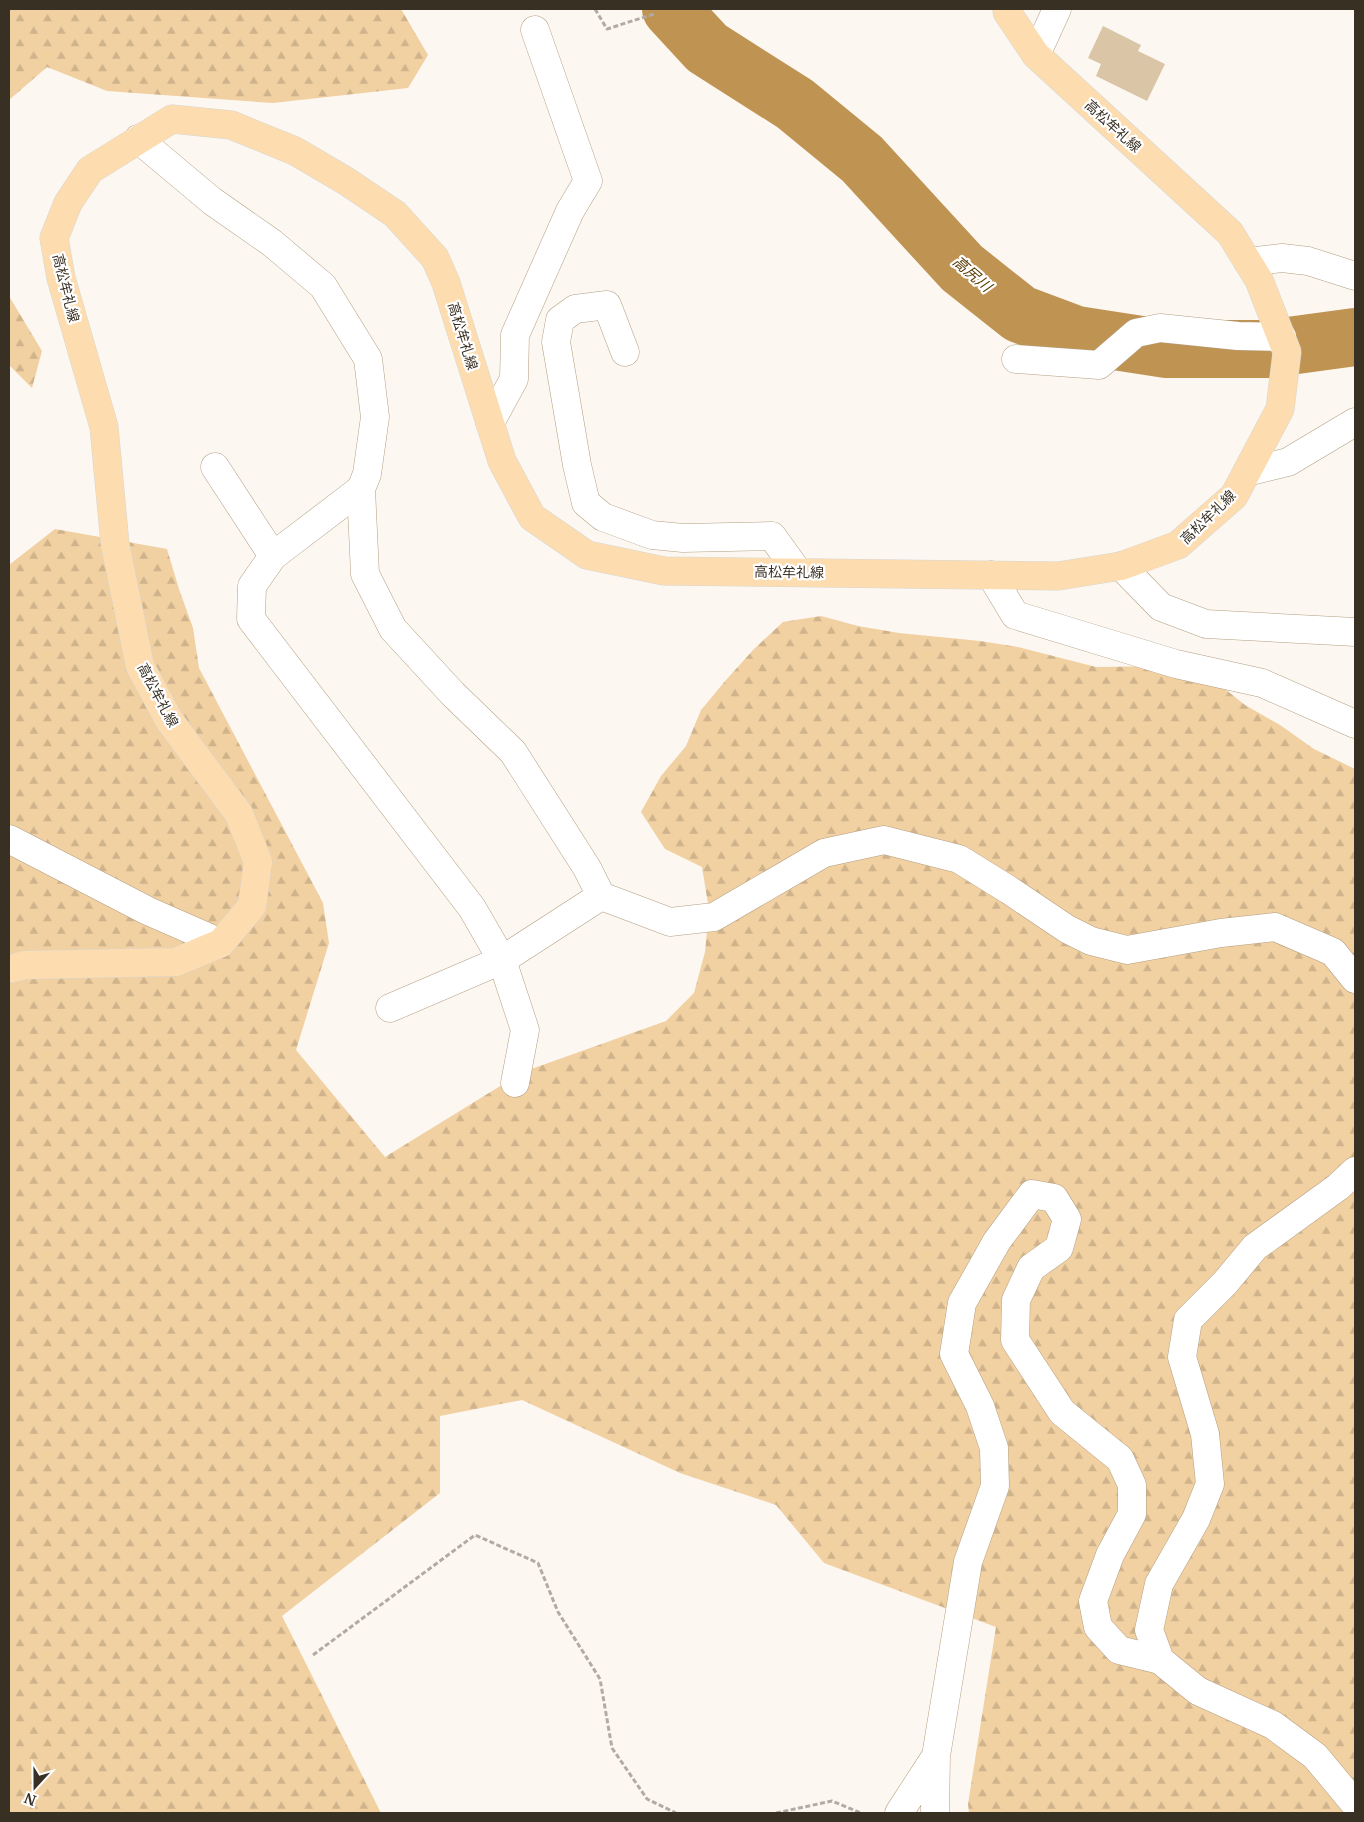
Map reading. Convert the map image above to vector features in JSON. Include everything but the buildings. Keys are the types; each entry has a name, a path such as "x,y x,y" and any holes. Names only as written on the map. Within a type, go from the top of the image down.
{"main road":[{"name":"高松牟礼線","path":"9,968 24,965 176,962 221,942 252,906 258,862 239,814 169,720 140,666 116,544 104,427 61,278 54,238 68,202 90,170 172,119 231,125 295,151 346,180 395,214 435,258 446,283 502,461 532,517 587,555 664,571 1058,576 1120,566 1178,546 1234,496 1280,409 1287,352 1259,280 1230,233 1036,55 1007,12 1007,9"}],"street":[{"path":"1036,55 1057,9"},
{"path":"490,423 514,379 515,335 570,210 588,181 535,30"},
{"path":"138,139 212,201 272,243 323,286 368,359 375,417 367,474 361,489 366,574 393,629 453,694 513,752 587,868 601,896 670,922 714,917 824,853 884,840 959,859 1067,929 1090,940 1127,950 1221,933 1274,927 1333,952 1355,979"},
{"path":"1248,262 1282,258 1308,261 1355,276"},
{"path":"625,352 607,305 575,309 560,320 556,342 577,465 586,503 603,517 652,535 682,538 772,536 798,572"},
{"path":"1016,359 1099,365 1136,333 1160,328 1238,336 1282,337"},
{"path":"1247,472 1288,462 1355,422"},
{"path":"215,468 273,556"},
{"path":"361,489 273,556 252,586 251,619 472,908 502,960 525,1030 516,1083"},
{"path":"1120,566 1161,607 1206,624 1355,632"},
{"path":"991,575 1015,615 1176,664 1262,683 1355,724"},
{"path":"9,839 148,911 221,942"},
{"path":"390,1008 502,960 601,896"},
{"path":"1160,1660 1149,1630 1160,1584 1196,1519 1210,1484 1205,1434 1182,1357 1188,1320 1225,1282 1255,1247 1338,1187 1355,1171"},
{"path":"935,1813 936,1756 968,1562 995,1486 994,1448 980,1406 954,1354 962,1303 997,1242 1032,1194 1054,1198 1067,1219 1059,1248 1031,1268 1016,1300 1015,1340 1062,1412 1120,1459 1132,1485 1132,1514 1110,1555 1093,1601 1098,1626 1119,1650 1160,1660 1198,1691 1273,1725 1315,1756 1355,1804"},
{"path":"899,1813 936,1756"}],"path":[{"path":"595,9 607,29 654,14"},
{"path":"313,1655 475,1535 538,1563 558,1612 600,1679 612,1748 647,1799 676,1813"},
{"path":"776,1813 832,1802 861,1813"}],"green space":[{"path":"9,9 401,9 428,55 408,88 273,103 107,91 47,67 9,100"},
{"path":"9,296 42,351 32,388 9,365"},
{"path":"55,529 167,549 193,628 199,668 323,903 329,943 296,1050 385,1157 523,1072 666,1021 694,993 705,952 709,910 702,867 665,849 641,812 661,776 686,746 701,710 754,649 783,622 821,616 858,626 899,633 980,641 1018,647 1096,667 1176,666 1215,681 1245,705 1280,725 1314,749 1355,769 1355,1813 969,1813 968,1804 996,1627 824,1563 776,1505 680,1473 522,1400 440,1416 440,1493 282,1616 381,1813 9,1813 9,565"}],"waterway":[{"name":"高尻川","path":"671,9 707,48 795,104 862,159 962,268 1020,314 1076,335 1167,349 1267,349 1355,337"}]}
